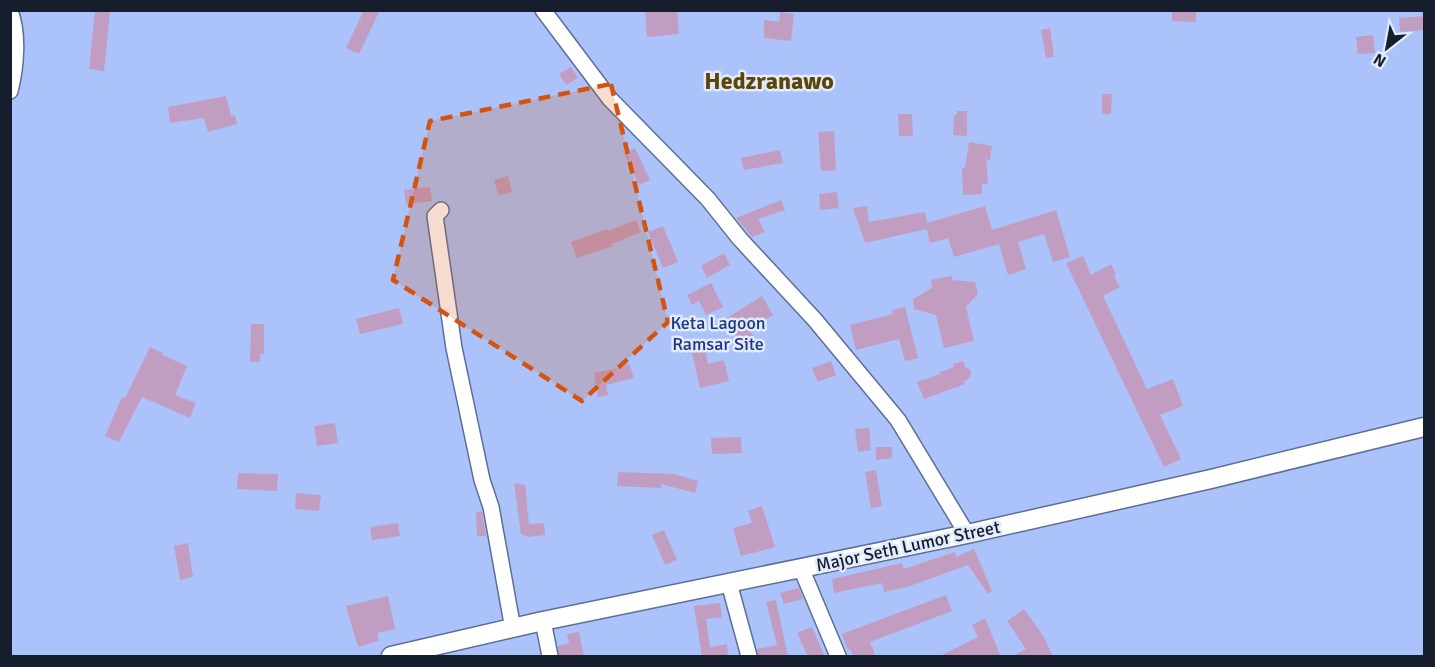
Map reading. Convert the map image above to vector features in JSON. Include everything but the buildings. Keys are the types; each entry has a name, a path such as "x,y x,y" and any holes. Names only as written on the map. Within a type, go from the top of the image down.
{"main road":[{"name":"Major Seth Lumor Street","path":"390,657 543,621 967,534 1211,479 1425,427"}],"street":[{"path":"543,10 610,99 708,199 740,239 816,320 898,420 967,534"},
{"path":"10,11 14,19 15,70 10,91"},
{"path":"441,210 435,216 454,348 482,480 491,507 513,629"},
{"path":"801,568 838,657"},
{"path":"729,583 749,657"},
{"path":"543,621 550,657"}],"highlighted area":[{"path":"611,84 668,322 582,401 393,280 430,121"}],"green space":[{"name":"Keta Lagoon Ramsar Site","path":"10,11 1424,11 1424,656 11,656"}],"district":[{"name":"Hedzranawo","path":"769,81"}]}
